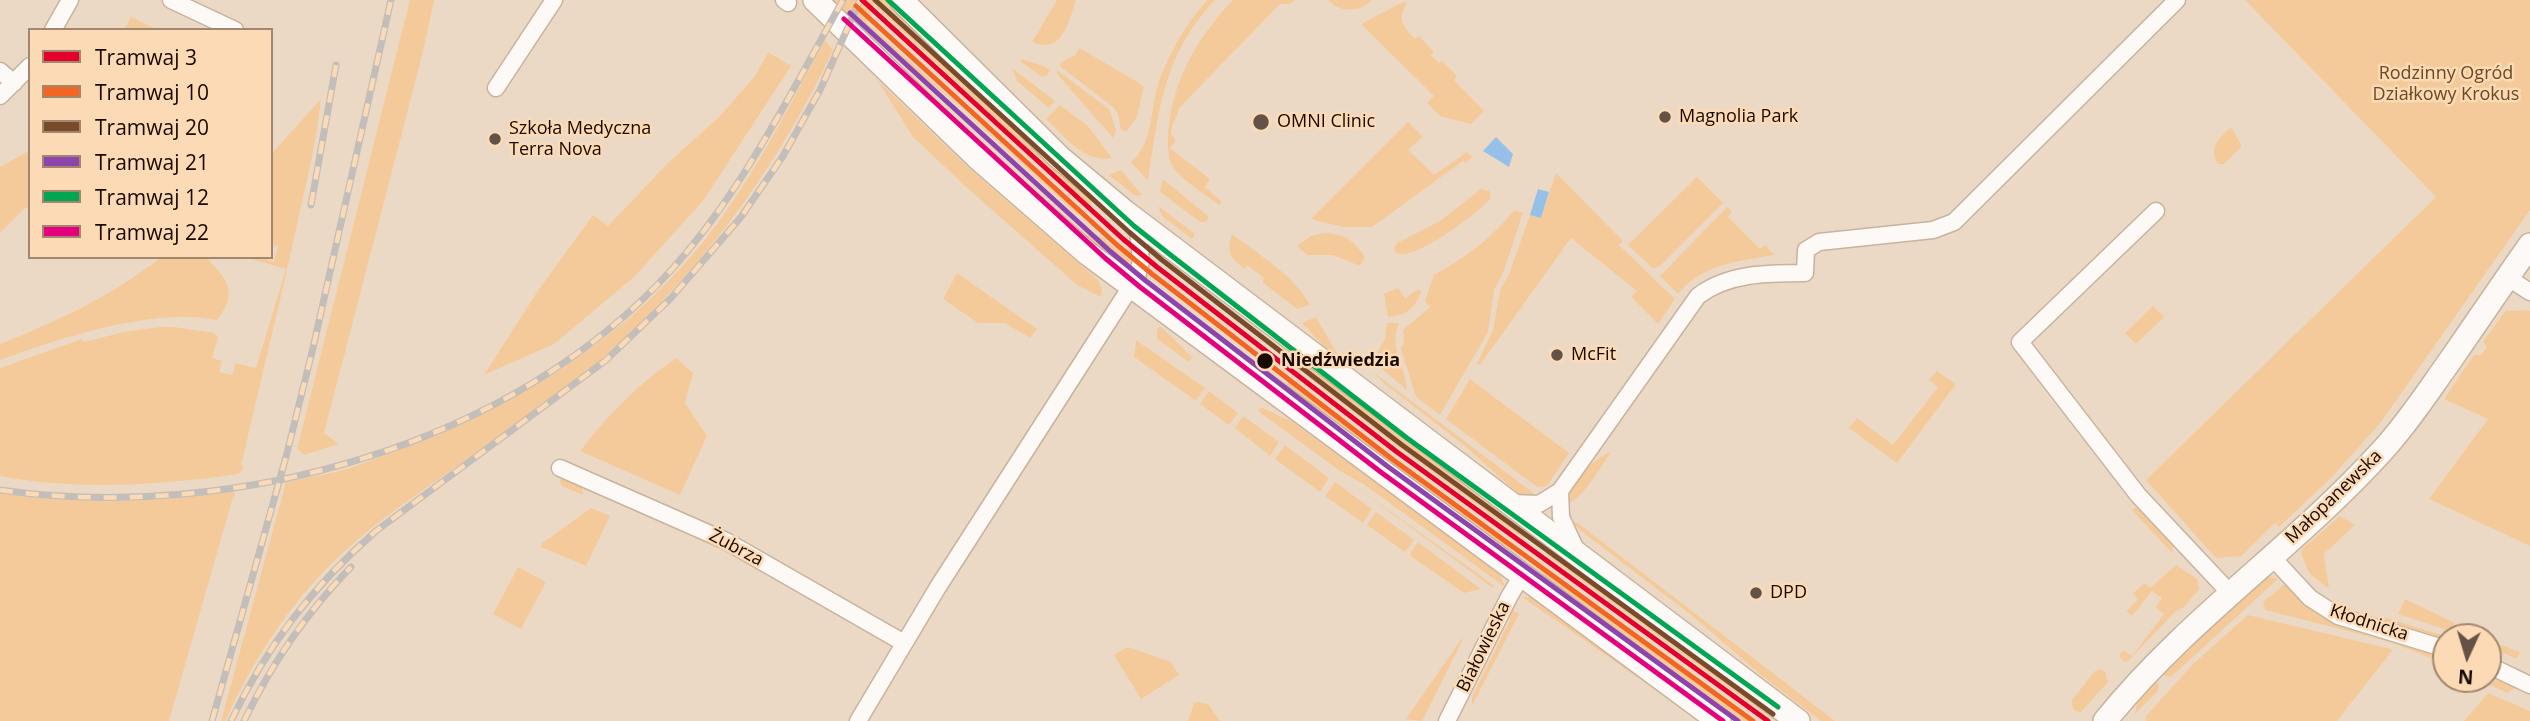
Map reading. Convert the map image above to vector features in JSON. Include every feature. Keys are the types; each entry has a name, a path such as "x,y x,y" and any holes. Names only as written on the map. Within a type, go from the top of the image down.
{"main road":[{"path":"815,0 988,167 1087,253 1719,721"},
{"path":"901,0 1072,169 1233,296 1798,721"},
{"name":"Małopanewska","path":"2105,721 2140,680 2383,450 2414,412 2530,245"}],"street":[{"path":"54,28 70,0"},
{"path":"171,0 231,28"},
{"path":"496,88 554,0"},
{"path":"1508,502 1539,504 1560,491 1698,296 1721,282 1732,279 1777,273 1805,273 1806,250 1819,242 1933,230 1954,222 2177,0"},
{"path":"0,96 28,68"},
{"path":"0,71 14,83"},
{"path":"2156,211 2020,342 2138,495 2230,593"},
{"path":"858,721 904,643 1131,288 1141,261 1138,220"},
{"path":"2507,277 2530,292"},
{"name":"Żubrza","path":"560,468 726,541 904,643"},
{"path":"1560,491 1562,517 1579,556"},
{"name":"Kłodnicka","path":"2271,556 2310,598 2338,617 2432,645"},
{"name":"Białowieska","path":"1447,721 1508,597 1522,575"},
{"path":"2502,672 2530,685"}],"green space":[{"path":"410,0 434,0 424,48 324,433 339,444 304,455 297,449"},
{"path":"830,0 886,0 1052,165 1091,199 1091,208 874,5 866,22 1080,214 959,106"},
{"path":"1057,0 1076,0 1063,34 1051,44 1032,42"},
{"path":"1207,0 1215,0 1184,41 1166,84 1148,181 1131,162 1148,135 1163,70 1192,19"},
{"path":"1233,0 1295,0 1290,4 1280,4 1179,108 1173,124 1171,134 1176,141 1170,148 1210,179 1205,187 1222,202 1219,205 1173,167 1169,155 1168,135 1174,97 1188,62 1208,29"},
{"path":"1328,0 1372,0 1350,10"},
{"name":"Rodzinny Ogród Działkowy Krokus","path":"2245,0 2530,0 2530,210 2381,422 2331,478 2279,527 2275,523 2241,556 2216,558 2146,480 2436,197"},
{"path":"1405,1 1407,3 1402,18 1407,30 1415,39 1419,36 1434,52 1431,55 1439,63 1442,61 1457,76 1454,80 1484,111 1471,124 1440,116 1427,103 1434,96 1361,24"},
{"path":"131,17 154,28 125,28"},
{"path":"825,40 833,50 784,142 726,226 694,265 660,303 584,374 530,416 389,515 340,555 283,621 251,669 225,721 221,721 286,482 357,466 482,415 561,369 634,314 667,282 717,224 766,147"},
{"path":"1080,48 1144,86 1137,117 1127,131 1121,130 1118,114 1113,107 1061,67 1060,63 1075,55"},
{"path":"768,52 791,66 703,201 634,277 554,344 484,375 537,292 593,215 608,226 669,162 720,116 755,76"},
{"path":"1021,58 1046,68 1049,70 1048,75 1042,77 1021,62"},
{"path":"1012,68 1055,101 1049,108 1017,81"},
{"path":"1057,70 1110,110 1116,131 1113,138 1058,75"},
{"path":"878,81 970,169 1098,280 1102,289 1101,297 1077,285 913,137"},
{"path":"321,99 285,281 242,462 243,469 239,474 119,485 59,484 0,476 0,368 82,339 84,342 124,332 174,327 214,333 218,337 212,358 222,361 219,372 232,375 236,363 256,368 286,269 251,259 268,259 274,262 278,246 273,245 273,152"},
{"path":"1060,105 1088,126 1112,158 1092,157 1084,153 1046,119"},
{"path":"1408,122 1423,137 1408,150 1434,175 1467,152 1473,157 1465,163 1463,161 1372,227 1343,227 1311,219"},
{"path":"2231,127 2242,146 2224,164 2218,164 2214,148"},
{"path":"28,151 28,208 26,207 0,233 0,167"},
{"path":"1121,170 1142,195 1135,196 1109,175"},
{"path":"1556,173 1623,241 1619,245 1675,299 1658,324 1631,297 1637,291 1571,238 1480,365 1477,364 1493,330 1500,291 1509,274 1530,215 1541,218"},
{"path":"1697,177 1723,203 1659,267 1652,268 1628,245"},
{"path":"1163,179 1209,217 1206,222 1200,222 1160,192"},
{"path":"1481,189 1490,191 1490,199 1459,225 1430,244 1405,254 1396,253 1394,249 1397,243 1440,221"},
{"path":"1158,206 1195,234 1192,239 1162,216"},
{"path":"1727,207 1732,212 1728,217 1760,249 1765,245 1774,255 1710,270 1698,276 1678,294 1660,276"},
{"path":"1514,210 1523,213 1503,273 1494,290 1488,332 1440,415 1416,397 1401,349 1404,343 1403,330 1430,307 1425,301 1434,275 1477,247 1497,230"},
{"path":"1325,233 1339,235 1352,242 1365,257 1360,266 1333,255 1307,255 1297,246 1311,236"},
{"path":"1232,234 1295,284 1310,305 1297,309 1262,282 1264,278 1247,265 1245,269 1236,261 1229,246"},
{"path":"1087,235 1102,237 1130,260 1129,269 1125,268"},
{"path":"158,259 208,259 225,279 228,301 217,320 192,317 136,321 78,334 0,360 0,344 84,306"},
{"path":"957,273 1037,329 1030,338 1005,323 978,323 943,299"},
{"path":"1398,288 1405,298 1419,289 1421,292 1409,310 1388,317 1384,294"},
{"path":"2153,306 2164,317 2136,344 2125,333"},
{"path":"2528,310 2530,546 2429,499 2488,419 2444,399 2474,355 2481,355 2487,347 2483,342 2505,311"},
{"path":"1316,317 1340,359 1327,350 1302,323"},
{"path":"1387,323 1399,323 1396,349 1407,390 1374,360 1385,338"},
{"path":"1160,326 1192,357 1189,362 1157,339"},
{"path":"1136,340 1205,388 1196,401 1134,357"},
{"path":"676,358 693,373 685,403 707,436 680,495 580,451 625,400"},
{"path":"1303,362 1519,525 1524,530 1524,539 1399,448 1298,369"},
{"path":"1937,371 1956,384 1897,463 1849,428 1857,418 1893,445 1938,387 1929,380"},
{"path":"1373,372 1540,498 1521,496 1465,446"},
{"path":"1470,379 1569,453 1547,486 1537,487 1446,419"},
{"path":"1289,381 1355,434 1512,548 1505,547 1285,387"},
{"path":"1209,391 1238,413 1229,425 1200,404"},
{"path":"1261,407 1291,421 1478,557 1501,576 1505,587 1258,411"},
{"path":"1243,416 1279,442 1270,456 1235,428"},
{"path":"1285,445 1329,478 1320,492 1275,459"},
{"path":"1611,452 1585,489 1568,503 1568,491 1580,474"},
{"path":"566,479 582,485 583,495 562,486 559,480"},
{"path":"1335,482 1372,509 1363,523 1325,496"},
{"path":"1349,482 1481,576 1494,586 1493,588"},
{"path":"234,491 169,721 0,721 0,493 117,501"},
{"path":"591,508 610,516 586,566 541,547 541,544"},
{"path":"2141,508 2174,542 2172,553 2132,510"},
{"path":"1376,512 1414,540 1405,552 1367,525"},
{"path":"2340,516 2355,525 2324,554 2329,589 2309,573 2301,553 2303,548"},
{"path":"1569,519 1579,524 1835,721 1821,721"},
{"path":"1418,542 1481,589 1464,593 1409,555"},
{"path":"1548,552 1561,556 1781,721 1775,721 1545,554"},
{"path":"2176,565 2197,579 2199,589 2184,607 2175,612 2128,661 2125,662 2119,656 2123,650 2132,656 2164,614 2156,607 2162,598 2152,591 2132,616 2126,611 2138,600 2133,593 2145,583 2150,588"},
{"path":"518,567 546,582 521,629 493,614"},
{"path":"1540,568 1750,721 1742,721 1721,706 1543,575"},
{"path":"2268,577 2278,579 2171,677 2163,675 2211,622 2256,581"},
{"path":"2285,584 2320,616 2340,625 2432,653 2432,658 2387,641 2265,610 2263,602"},
{"path":"1522,597 1537,600 1657,688 1657,691"},
{"path":"2405,599 2455,623 2432,625 2398,614"},
{"path":"1510,608 1519,614 1472,706 1472,697 1510,620"},
{"path":"2248,615 2392,651 2337,721 2146,721 2146,716 2194,663"},
{"path":"2384,617 2432,632 2432,636 2385,621"},
{"path":"1462,638 1422,721 1406,719"},
{"path":"2502,645 2520,652 2517,659 2502,652"},
{"path":"1128,647 1171,662 1179,675 1141,699 1114,655"},
{"path":"2100,669 2105,672 2108,682 2080,713 2073,709 2072,700 2095,671"},
{"path":"2156,681 2159,685 2158,691 2135,714 2137,703"},
{"path":"2502,682 2516,687 2507,693 2502,691"},
{"path":"2488,693 2530,711 2530,721 2464,721"},
{"path":"1194,703 1208,704 1220,721 1188,721"}],"water":[{"path":"1496,137 1513,154 1509,167 1483,151"},
{"path":"1538,189 1549,192 1541,218 1530,215"}],"railway":[{"path":"212,721 286,457 391,0"},
{"path":"0,490 89,497 181,494 273,481 364,458 451,425 533,382 608,330 673,268 699,238 765,139 843,0"},
{"path":"231,721 260,667 293,618 353,552 376,531 605,361 671,298 741,217 783,156 820,90 860,0"},
{"path":"311,205 336,65"},
{"path":"244,721 291,640 319,602 351,567"}],"tram line":[{"name":"3","path":"862,0 1157,267 1397,452 1768,721"},
{"name":"20","path":"875,0 1162,260 1402,445 1773,714"},
{"name":"12","path":"888,0 1134,226 1407,438 1778,707"},
{"name":"10","path":"856,6 1152,274 1392,459 1753,721"},
{"name":"21","path":"850,13 1146,281 1387,466 1738,721"},
{"name":"22","path":"844,19 1140,287 1382,473 1723,721"}],"place":[{"name":"Magnolia Park","path":"1665,117"},
{"name":"OMNI Clinic","path":"1261,122"},
{"name":"Szkoła Medyczna Terra Nova","path":"495,139"},
{"name":"McFit","path":"1557,355"},
{"name":"Niedźwiedzia","path":"1265,361"},
{"name":"DPD","path":"1756,593"}]}
